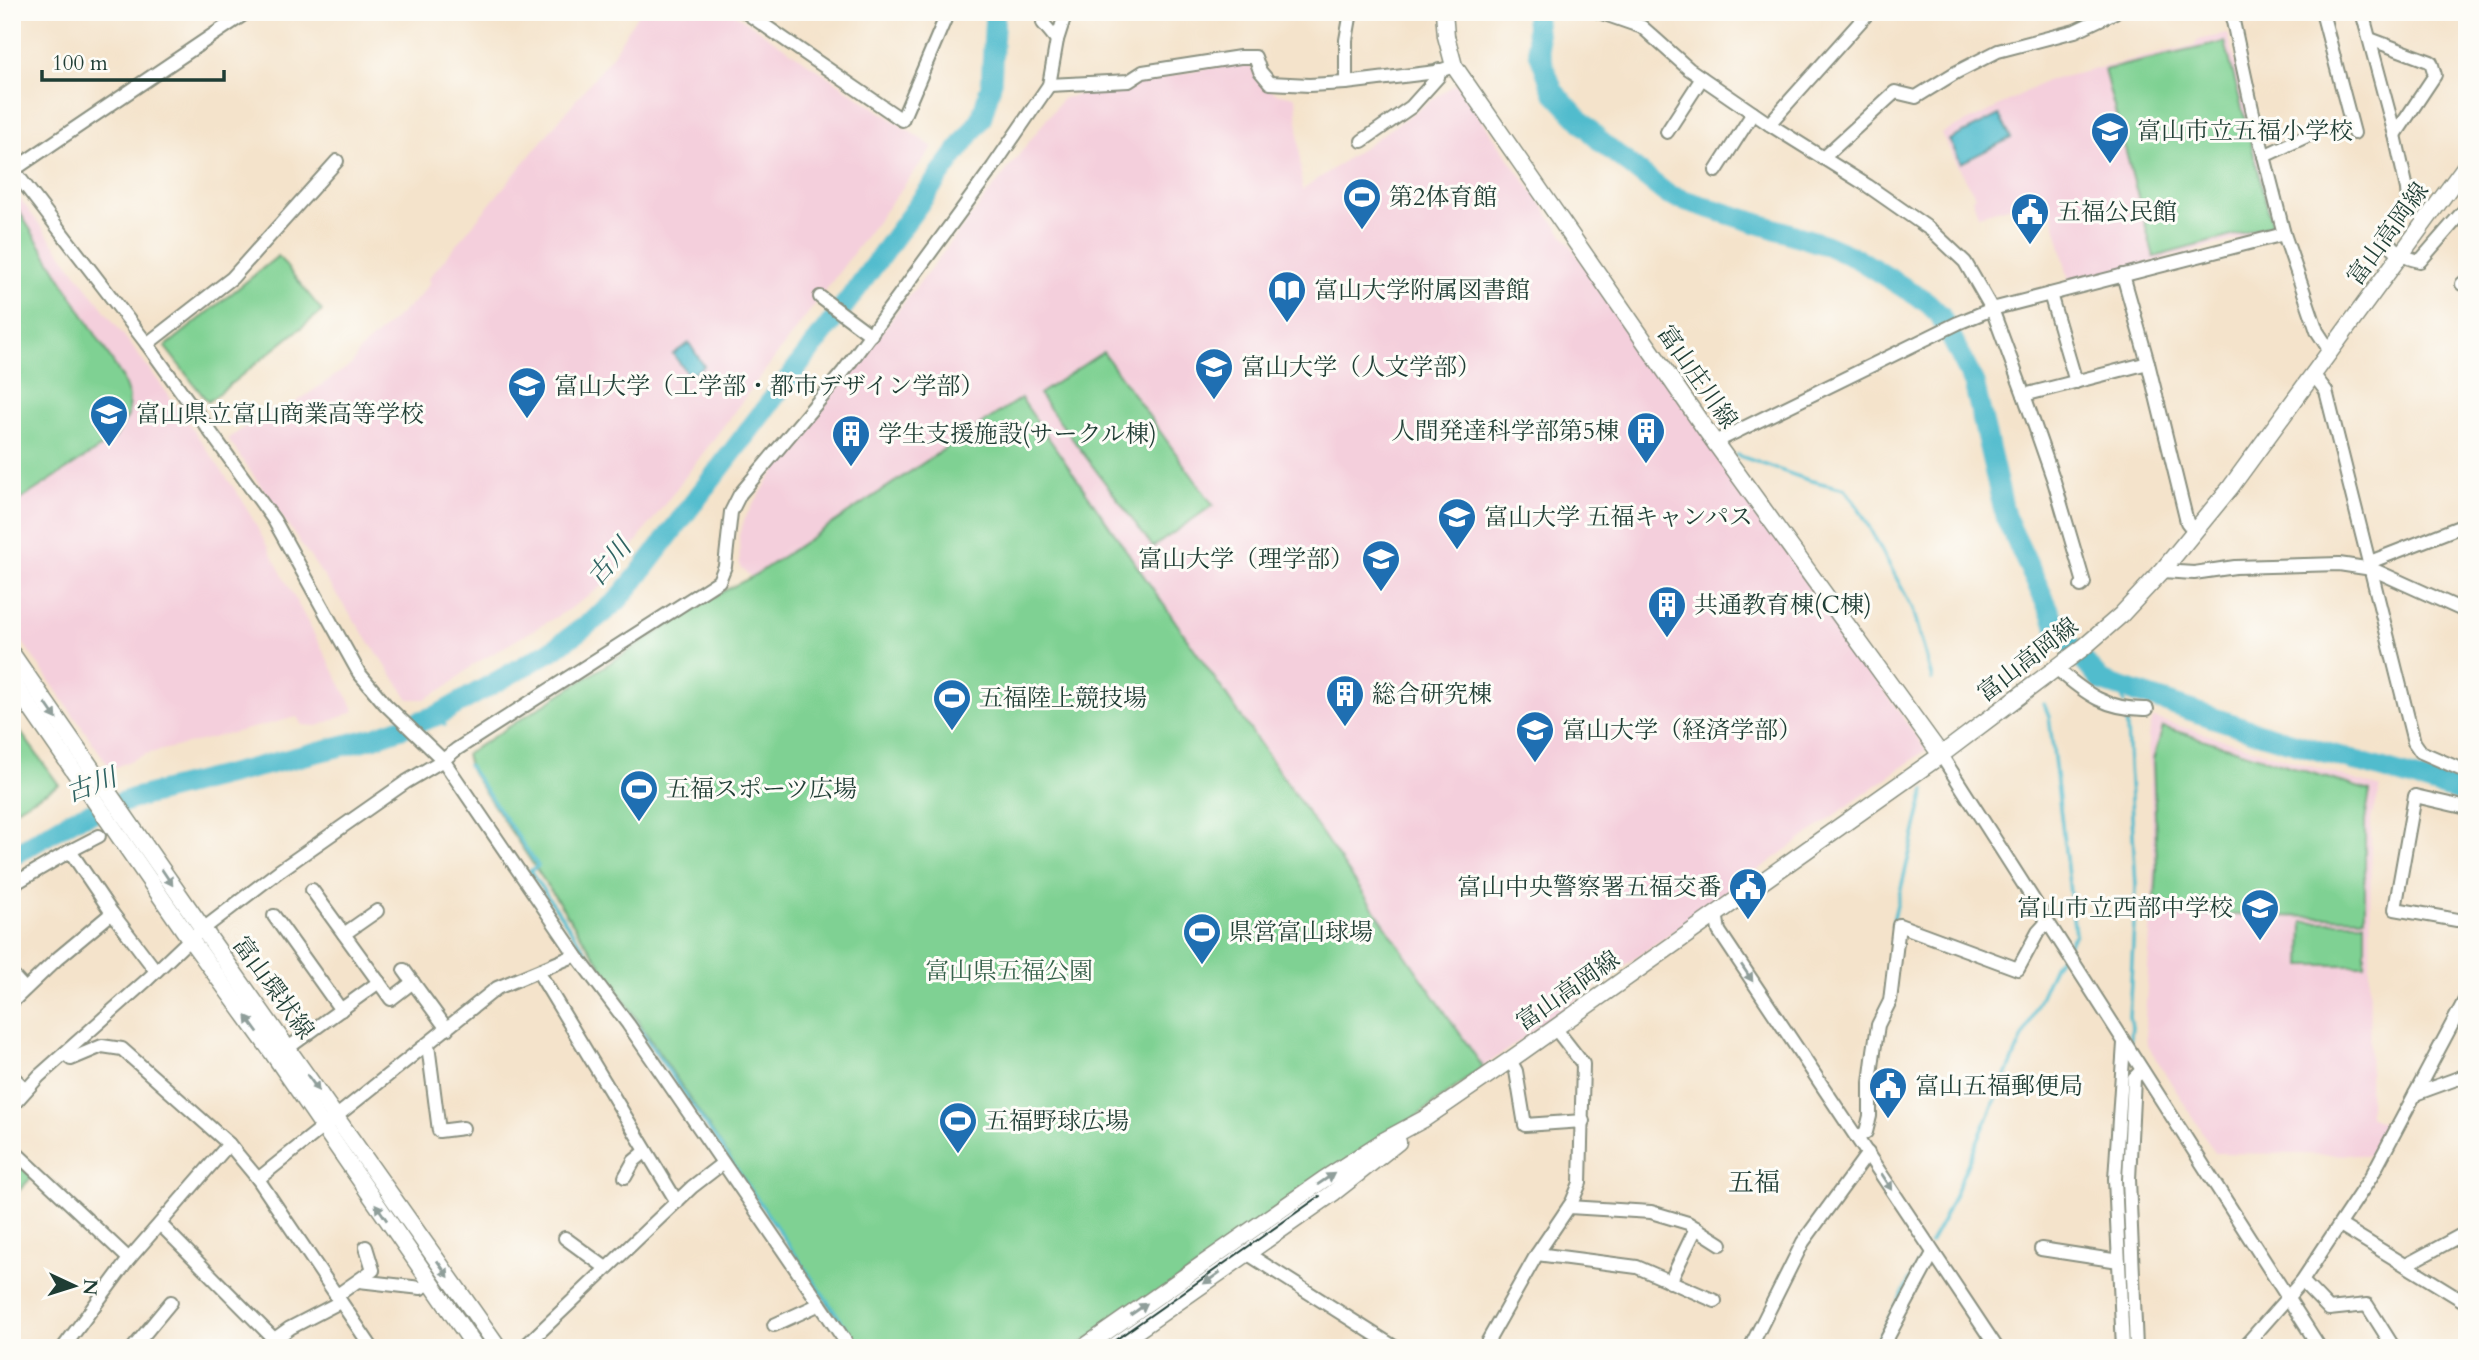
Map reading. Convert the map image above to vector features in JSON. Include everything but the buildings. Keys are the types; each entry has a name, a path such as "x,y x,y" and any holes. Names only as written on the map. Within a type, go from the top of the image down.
{"main road":[{"name":"富山庄川線","path":"1444,12 1446,68 1941,755"},
{"name":"富山高岡線","path":"1424,1119 1941,755 2060,666 2121,615 2162,571 2230,488 2467,164"},
{"name":"富山環状線","path":"12,654 95,786 106,831 196,934 288,1048 499,1348"},
{"name":"富山環状線","path":"12,681 95,786 128,821 196,934 322,1128 476,1348"},
{"path":"1112,1348 1333,1193 1424,1119"},
{"path":"1083,1348 1385,1139 1424,1119"}],"street":[{"path":"247,12 230,17 13,170 147,344 274,520 359,673 385,704 443,760 850,1348"},
{"path":"745,12 902,120 948,12"},
{"path":"1044,12 1043,23 1057,40"},
{"path":"13,1107 26,1090 65,1053 196,934 279,871 406,782 719,581 725,566 731,512 740,494 843,372 867,333 993,167 1049,85 1057,40 1066,12"},
{"path":"1346,83 1346,40 1351,12"},
{"path":"1599,12 1642,27 1702,78 1931,230 1965,262 1992,309 2024,395 2054,481 2084,583 2081,586"},
{"path":"1769,124 1869,12"},
{"path":"1823,158 1895,92 1916,97 1998,51 2075,31 2115,12"},
{"path":"2322,12 2354,133"},
{"path":"2362,12 2395,135 2408,202 2386,238 2400,255 2420,261 2467,207"},
{"path":"2227,13 2284,234 2318,331 2330,351"},
{"path":"2370,38 2431,62 2435,75 2395,135"},
{"path":"1049,85 1129,81 1143,72 1255,57 1260,71 1270,83 1346,83 1446,68"},
{"path":"1362,141 1411,107 1446,68"},
{"path":"1667,132 1702,78"},
{"path":"1716,170 1753,113"},
{"path":"2264,156 2308,135"},
{"path":"147,344 232,278 337,161"},
{"path":"1715,442 1992,309 2284,234"},
{"path":"2123,275 2148,363 2187,522 2194,531"},
{"path":"2050,294 2076,382"},
{"path":"820,297 867,333"},
{"path":"2024,395 2148,363"},
{"path":"2313,374 2326,391 2414,742 2421,752 2467,772"},
{"path":"2371,565 2467,523"},
{"path":"2162,571 2194,573 2235,567 2371,565 2467,612"},
{"path":"2060,666 2102,701 2126,709 2147,709"},
{"path":"1941,755 2320,1348"},
{"path":"2457,920 2395,909 2415,796 2467,808"},
{"path":"12,886 106,831"},
{"path":"70,851 156,971"},
{"path":"312,890 391,999 413,982"},
{"path":"344,934 377,911"},
{"path":"12,1002 112,913"},
{"path":"1716,914 1719,931 1997,1348"},
{"path":"274,916 341,1010"},
{"path":"1857,1138 1866,1132 1870,1116 1874,1051 1878,1026 1890,1001 1899,925 2018,968 2038,932 2047,922"},
{"path":"258,1179 498,988 576,955"},
{"path":"404,970 447,1028"},
{"path":"539,972 677,1202"},
{"path":"12,975 25,989"},
{"path":"288,1048 379,982"},
{"path":"2243,1348 2302,1281 2371,1177 2467,996"},
{"path":"1485,1348 1537,1254 1569,1207 1580,1184 1583,1064 1555,1028"},
{"path":"2123,1348 2115,1179 2124,1044"},
{"path":"428,1045 439,1131 463,1128"},
{"path":"65,1053 71,1059 102,1046 122,1049 229,1144 258,1179 372,1348"},
{"path":"1504,1065 1516,1071 1525,1125 1583,1121"},
{"path":"2136,1348 2129,1180 2134,1078 2139,1066"},
{"path":"12,1076 26,1090"},
{"path":"2415,1094 2466,1077"},
{"path":"63,1348 129,1259 229,1144"},
{"path":"12,1149 129,1259"},
{"path":"625,1177 634,1161 646,1151"},
{"path":"1750,1348 1803,1242 1868,1153"},
{"path":"523,1348 692,1186 723,1163"},
{"path":"1569,1207 1651,1212 1688,1223 1721,1244"},
{"path":"160,1224 273,1338"},
{"path":"2340,1224 2467,1303"},
{"path":"1670,1282 1696,1228"},
{"path":"2406,1265 2467,1232"},
{"path":"565,1238 606,1268"},
{"path":"262,1348 273,1338 338,1299 373,1270 366,1247"},
{"path":"2041,1249 2119,1261"},
{"path":"1882,1348 1933,1253"},
{"path":"1248,1254 1396,1348"},
{"path":"1537,1254 1637,1267 1715,1301"},
{"path":"2302,1281 2329,1309 2367,1305 2394,1348"},
{"path":"359,1282 421,1288 431,1283"},
{"path":"133,1348 171,1301"},
{"path":"774,1325 820,1304"}],"shaded area":[{"path":"639,12 732,12 933,147 604,585 568,610 473,665 448,686 425,699 409,699 228,439 269,409 286,409 352,364 360,350 417,299 430,283 428,279 611,57"},
{"name":"富山市立五福小学校","path":"2228,34 2277,222 2272,230 2070,284 2048,197 1978,215 1972,198 1975,196 1941,134 2046,81 2195,45 2198,40"},
{"name":"富山大学 五福キャンパス","path":"1246,60 1259,79 1275,93 1296,97 1302,190 1456,83 1926,750 1483,1067 1021,398 752,578 740,567 739,535 746,516 784,457 1063,98"},
{"name":"富山県立富山商業高等学校","path":"12,188 168,394 243,501 355,711 318,726 302,725 297,717 146,754 111,769 12,627"},
{"name":"富山市立西部中学校","path":"2153,718 2381,788 2371,819 2369,1116 2385,1125 2369,1155 2215,1153 2147,1044 2145,1020 2154,865 2148,736"}],"green space":[{"path":"2225,42 2272,225 2154,257 2104,70"},
{"path":"12,200 122,377 129,397 128,416 115,438 12,505"},
{"path":"278,256 322,311 208,402 165,347"},
{"path":"1103,352 1213,505 1153,547 1039,394"},
{"name":"富山県五福公園","path":"1021,398 1483,1067 1385,1140 1074,1348 857,1348 470,770 466,754 720,593 752,577"},
{"path":"12,720 59,785 12,811"},
{"path":"2163,727 2370,791 2365,821 2365,918 2154,913 2157,869 2153,760"},
{"path":"2303,922 2365,922 2365,965 2302,965"},
{"path":"12,1158 32,1177 12,1198"}],"water":[{"path":"1999,115 2011,138 1961,163 1949,140"},
{"path":"689,343 704,366 689,376 673,354"}],"waterway":[{"name":"古川","path":"12,856 74,819 135,798 373,738 438,715 554,649 617,601 853,294 981,119 991,85 995,12"},
{"path":"1535,12 1539,52 1553,91 1601,142 1668,195 1826,245 1858,259 1927,302 1940,315 1974,383 2005,516 2060,633 2101,681 2263,734 2467,794"},
{"path":"1737,455 1808,480 1845,489 1860,510 1913,609 1932,679"},
{"path":"2120,689 2124,703"},
{"path":"2044,704 2049,716 2075,934 2068,945"},
{"path":"2126,711 2136,887 2130,1042"},
{"path":"438,715 445,725"},
{"path":"468,765 538,866 530,871 860,1348"},
{"path":"1893,928 1925,790"},
{"path":"1930,1243 1944,1218 2054,966 2064,951"},
{"path":"1887,976 1890,953"},
{"path":"2124,1209 2126,1112"},
{"path":"1873,1348 1926,1250"}],"tram line":[{"path":"1104,1348 1320,1196"}],"place":[{"name":"富山市立五福小学校","path":"2110,165"},
{"name":"第2体育館","path":"1362,231"},
{"name":"五福公民館","path":"2030,246"},
{"name":"富山大学附属図書館","path":"1287,324"},
{"name":"富山大学（人文学部）","path":"1214,401"},
{"name":"富山大学（工学部・都市デザイン学部）","path":"527,420"},
{"name":"富山県立富山商業高等学校","path":"109,448"},
{"name":"人間発達科学部第5棟","path":"1646,465"},
{"name":"学生支援施設(サークル棟)","path":"851,468"},
{"name":"富山大学 五福キャンパス","path":"1457,551"},
{"name":"富山大学（理学部）","path":"1381,593"},
{"name":"共通教育棟(C棟)","path":"1667,639"},
{"name":"総合研究棟","path":"1345,728"},
{"name":"五福陸上競技場","path":"952,732"},
{"name":"富山大学（経済学部）","path":"1535,764"},
{"name":"五福スポーツ広場","path":"639,823"},
{"name":"富山中央警察署五福交番","path":"1748,921"},
{"name":"富山市立西部中学校","path":"2260,942"},
{"name":"県営富山球場","path":"1202,966"},
{"name":"富山五福郵便局","path":"1888,1120"},
{"name":"五福野球広場","path":"958,1155"}],"district":[{"name":"五福","path":"1754,1182"}]}
